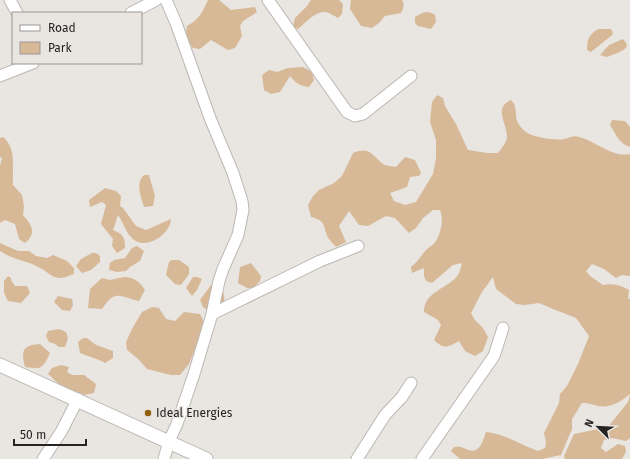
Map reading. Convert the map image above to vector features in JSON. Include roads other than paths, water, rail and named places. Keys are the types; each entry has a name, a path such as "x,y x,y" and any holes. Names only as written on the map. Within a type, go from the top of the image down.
{"main road":[{"path":"0,365 206,459"}],"street":[{"path":"10,0 16,12"},
{"path":"133,12 156,0"},
{"path":"164,459 169,441 177,424 212,314 219,281 238,235 242,222 243,210 242,201 233,172 210,118 176,23 166,0"},
{"path":"268,0 347,112 355,116 363,114 411,76"},
{"path":"0,76 30,64"},
{"path":"212,314 320,261 358,246"},
{"path":"422,459 494,356 503,328"},
{"path":"357,459 385,416 402,397 411,383"},
{"path":"43,459 66,423 78,400"}],"place":[{"name":"Ideal Energies","path":"148,413"}]}
